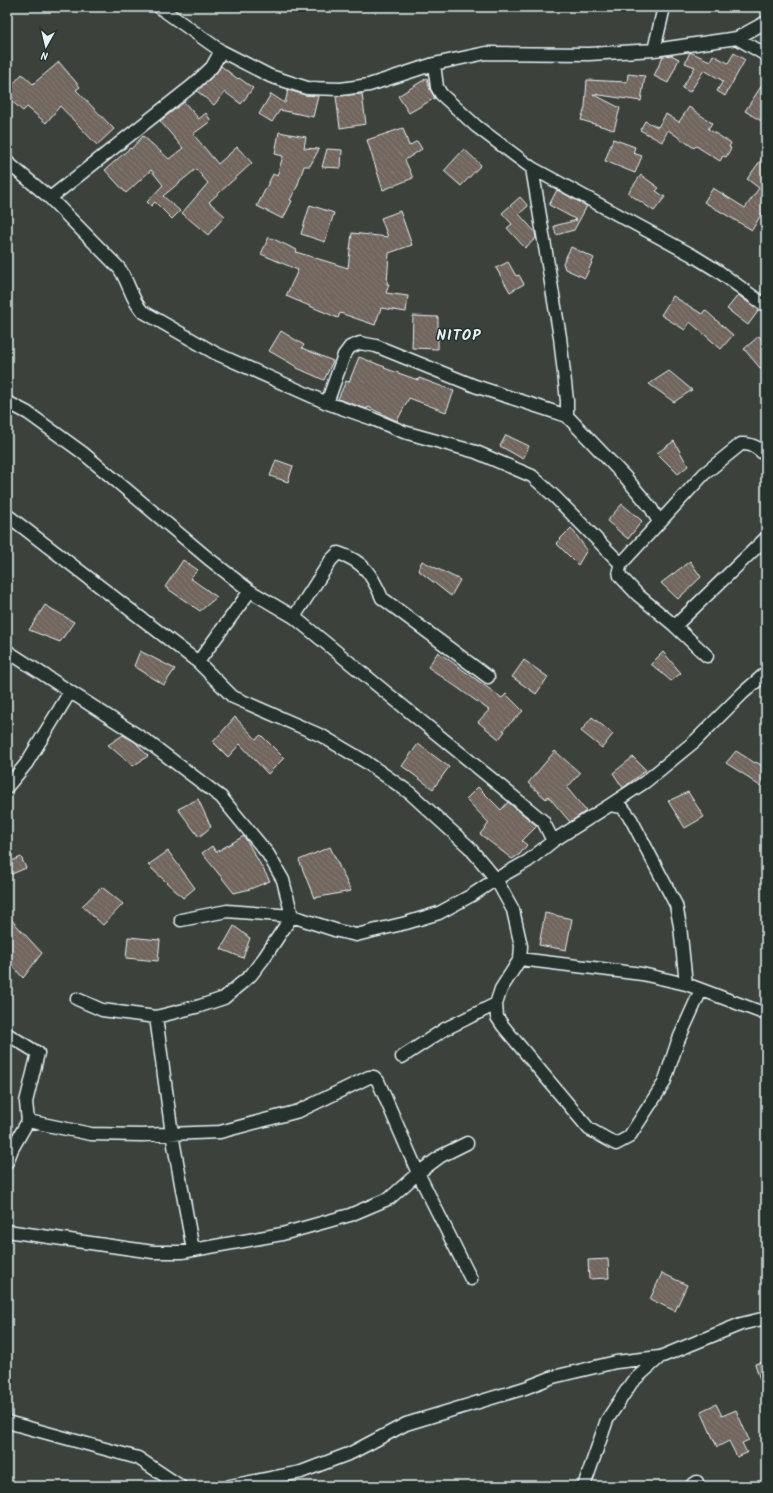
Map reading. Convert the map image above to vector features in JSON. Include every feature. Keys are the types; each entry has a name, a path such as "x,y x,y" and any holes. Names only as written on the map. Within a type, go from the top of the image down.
{"street":[{"path":"159,7 221,51 270,76 307,88 341,89 369,84 434,64 486,53 589,54 654,50 737,38 766,22"},
{"path":"654,50 664,7"},
{"path":"737,38 766,55"},
{"path":"50,198 192,86 212,67 221,51"},
{"path":"434,64 436,87 441,94 476,126 532,168 692,255 718,271 766,306"},
{"path":"7,162 50,198 119,268 127,280 135,302 142,311 215,353 327,403 373,419 404,432 476,452 532,476 621,564"},
{"path":"532,168 560,338 567,401 567,416"},
{"path":"327,403 344,355 350,347 360,343 376,346 475,386 567,416 626,478 651,508 659,522"},
{"path":"7,402 28,413 82,454 250,591 294,618 543,821 554,841"},
{"path":"707,656 675,626 638,595 620,576 619,570 621,564 704,474 741,444 755,446 766,456"},
{"path":"7,515 198,662 233,697 322,736 366,762 410,793 469,846 496,879 513,910 521,946 520,959 501,989 496,1004 497,1017 589,1129 616,1144 629,1137 664,1083 678,1041 701,990"},
{"path":"675,626 766,538"},
{"path":"294,618 331,560 338,553 345,555 367,569 382,598 488,677"},
{"path":"198,662 250,591"},
{"path":"7,651 148,742 221,797 268,854 283,880 292,916 255,969 224,998 156,1017 102,1010 77,999"},
{"path":"181,920 227,911 292,916 338,931 356,935 406,923 439,913 528,861 554,841 645,782 695,741 743,693 766,674"},
{"path":"7,787 26,764 70,692"},
{"path":"610,805 622,807 630,819 676,905 680,926 686,984"},
{"path":"520,959 642,974 686,984 766,1014"},
{"path":"402,1057 445,1029 496,1004"},
{"path":"156,1017 172,1134 193,1250"},
{"path":"7,1034 38,1053 26,1102 28,1121 12,1149 7,1162"},
{"path":"28,1121 90,1134 172,1134 220,1132 299,1111 369,1076 374,1077 378,1081 418,1172 471,1279"},
{"path":"7,1231 152,1252 182,1252 282,1234 350,1215 390,1198 418,1172 441,1156 467,1143"},
{"path":"230,1486 301,1472 351,1453 406,1424 525,1388 553,1377 616,1362 660,1357 741,1324 766,1318"},
{"path":"584,1486 607,1420 632,1382 660,1357"},
{"path":"7,1422 138,1458 180,1486"}],"building":[{"path":"690,52 710,61 713,55 728,63 734,53 745,60 725,96 717,91 723,81 704,70 690,92 682,88 695,67 685,63"},
{"path":"671,55 679,59 668,83 654,76 663,56"},
{"path":"59,62 80,87 76,90 114,129 97,145 60,106 46,123 27,107 23,111 7,97 7,91 22,74 33,84"},
{"path":"221,66 253,88 241,104 225,92 214,105 197,91 217,72"},
{"path":"628,74 645,76 641,101 593,94 620,108 614,130 581,120 585,107 587,80 627,82"},
{"path":"427,78 430,90 435,98 409,113 398,96"},
{"path":"766,79 766,124 745,111"},
{"path":"288,90 305,95 318,96 313,117 280,110 272,122 259,114 271,94 285,103"},
{"path":"362,94 366,124 340,128 336,96"},
{"path":"184,102 199,119 206,113 211,121 193,134 218,164 237,147 252,163 209,202 225,216 208,235 182,213 208,183 196,169 163,196 180,211 172,219 155,202 151,206 147,202 163,185 151,170 126,193 105,170 130,148 131,149 143,136 169,159 183,148 160,121"},
{"path":"689,107 712,123 708,129 731,143 729,147 731,148 726,157 723,156 720,161 696,146 694,148 668,130 662,142 640,130 645,121 658,127 666,114 679,122"},
{"path":"403,128 409,146 417,141 422,149 405,160 413,178 383,190 367,140"},
{"path":"279,132 306,137 304,148 319,149 310,166 304,166 297,187 290,200 292,201 283,219 257,206 273,174 277,176 283,156 275,154"},
{"path":"613,139 635,147 633,153 642,156 635,173 605,161"},
{"path":"327,149 342,150 341,168 322,167"},
{"path":"464,149 481,165 461,186 444,171"},
{"path":"766,153 766,216 762,213 752,230 704,202 713,188 745,208 759,188 747,179"},
{"path":"641,175 659,188 656,191 665,197 654,211 628,193"},
{"path":"557,190 587,206 574,230 556,235 554,226 577,220 549,205"},
{"path":"520,197 528,206 519,214 535,232 536,238 525,248 507,228 512,224 502,213"},
{"path":"310,205 334,213 325,242 301,234"},
{"path":"400,211 412,245 389,253 387,284 389,284 386,293 408,296 406,312 381,308 375,325 340,313 338,318 286,296 298,270 261,254 269,237 297,250 296,252 348,268 352,233 388,237 381,218"},
{"path":"571,247 594,258 585,278 565,269 563,263"},
{"path":"508,262 516,276 519,275 524,284 510,292 496,268"},
{"path":"738,295 759,310 748,325 727,309"},
{"path":"673,296 702,314 705,310 733,335 721,349 690,322 685,330 661,315"},
{"path":"413,316 438,317 438,349 412,348"},
{"path":"281,331 304,345 302,348 333,361 324,380 297,368 269,351"},
{"path":"759,336 766,344 766,375 744,349"},
{"path":"359,357 385,367 384,368 418,380 419,378 454,391 446,412 409,398 397,421 368,407 367,409 338,399 346,381 349,382"},
{"path":"669,371 692,390 674,402 649,384"},
{"path":"506,435 529,446 523,459 500,446"},
{"path":"674,441 688,466 678,474 657,453"},
{"path":"276,460 293,466 288,482 270,476"},
{"path":"622,504 642,521 628,539 607,521"},
{"path":"571,528 587,550 578,565 556,543"},
{"path":"183,560 198,570 190,578 217,597 200,611 165,587"},
{"path":"422,561 460,580 451,596 418,570"},
{"path":"690,561 701,577 678,599 661,583"},
{"path":"45,605 74,622 60,642 29,630"},
{"path":"140,651 175,669 164,685 134,666"},
{"path":"438,652 502,698 506,694 523,711 503,730 505,731 499,739 478,722 489,710 428,667"},
{"path":"663,652 681,673 671,681 651,664"},
{"path":"524,660 548,677 536,694 512,677"},
{"path":"235,717 256,739 261,735 284,758 268,774 240,744 228,757 213,742"},
{"path":"592,717 613,734 602,748 581,731"},
{"path":"123,735 135,742 148,756 133,766 108,745"},
{"path":"418,744 449,767 433,789 402,766"},
{"path":"555,751 580,773 567,788 586,811 570,822 548,796 546,799 528,783"},
{"path":"736,751 766,768 766,776 760,786 726,763"},
{"path":"633,757 646,770 623,788 613,773"},
{"path":"478,787 501,810 508,802 537,826 522,841 527,845 520,854 512,859 480,834 489,823 466,799"},
{"path":"688,792 704,817 685,828 668,801"},
{"path":"198,799 211,827 199,837 178,809"},
{"path":"244,836 270,881 250,889 234,893 202,853 212,846 216,852"},
{"path":"330,847 351,891 314,898 299,860"},
{"path":"168,851 195,888 183,898 148,865"},
{"path":"21,857 26,868 7,876 7,863"},
{"path":"102,887 123,904 103,925 82,906"},
{"path":"545,913 572,919 566,950 539,945"},
{"path":"7,915 42,953 23,978 7,959"},
{"path":"234,926 250,938 243,958 221,949"},
{"path":"128,937 160,940 158,961 126,958"},
{"path":"608,1259 609,1278 589,1279 588,1260"},
{"path":"662,1273 687,1285 675,1311 650,1299"},
{"path":"766,1361 766,1392 764,1392 755,1364"},
{"path":"716,1404 722,1416 736,1410 749,1440 742,1443 747,1453 737,1457 729,1441 717,1447 701,1411"}],"district":[{"name":"NITOP","path":"459,336"}]}
